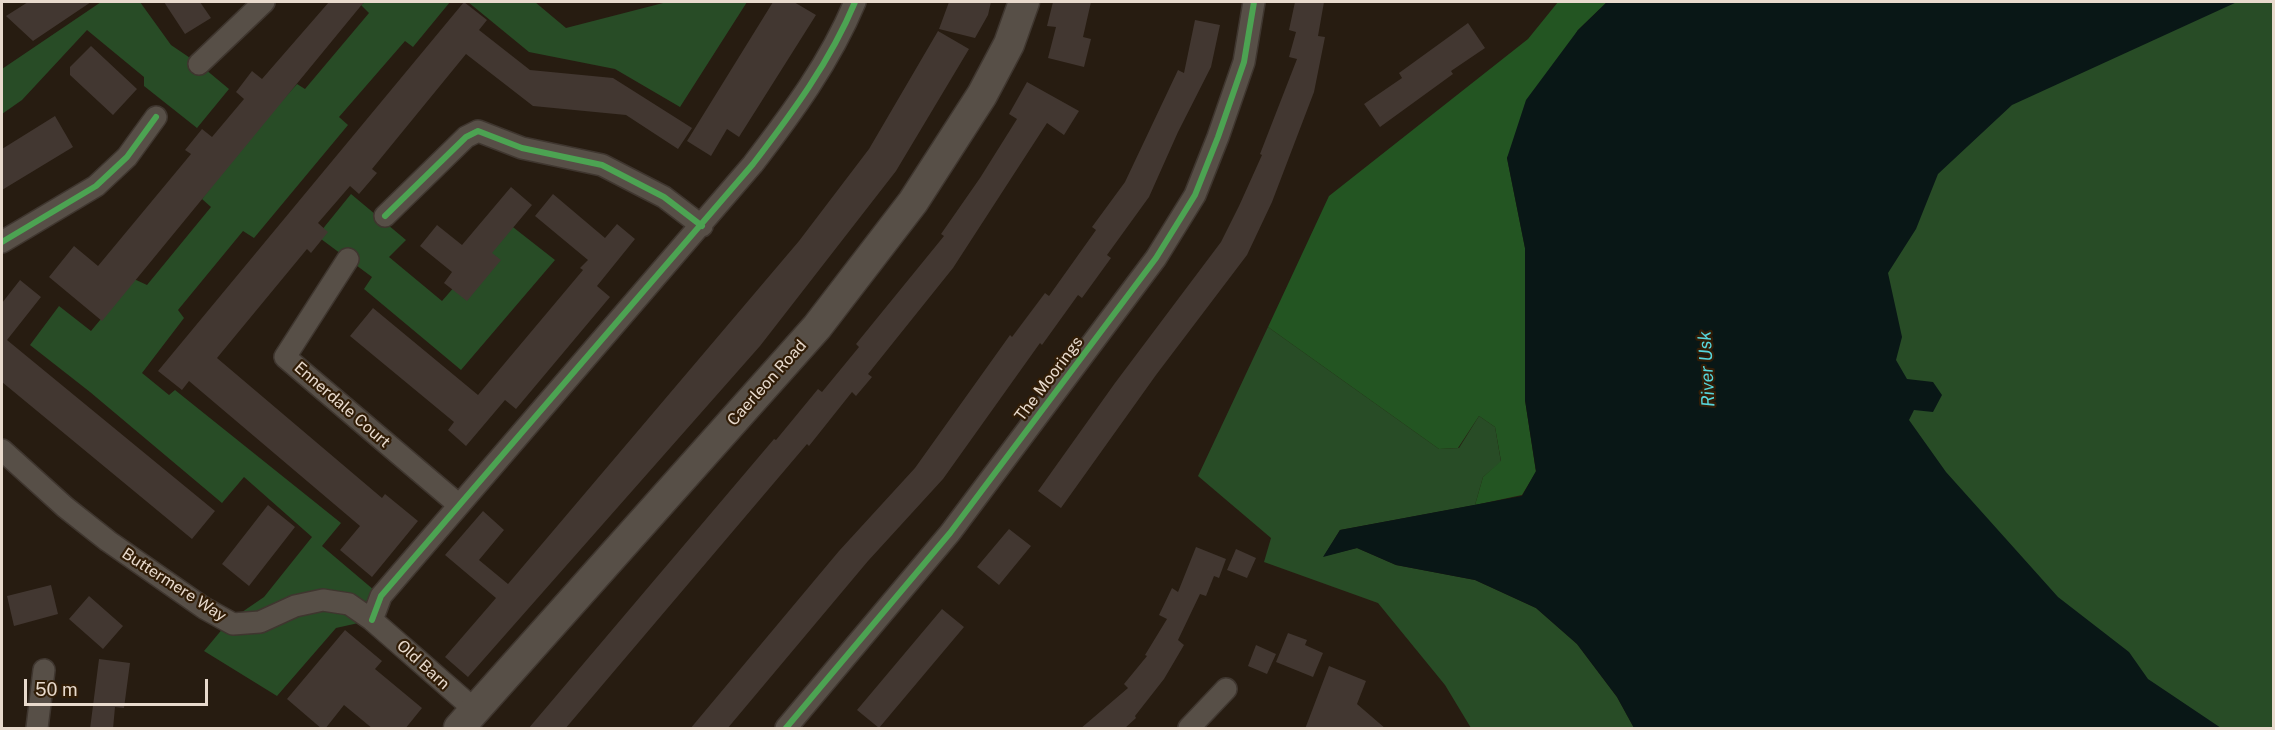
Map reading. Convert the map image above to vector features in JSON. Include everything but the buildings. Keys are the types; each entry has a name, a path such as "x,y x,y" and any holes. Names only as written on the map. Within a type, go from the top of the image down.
{"main road":[{"name":"Caerleon Road","path":"467,719 824,318 913,202 982,95 1007,49 1024,2"}],"street":[{"path":"199,64 264,2"},
{"path":"372,620 381,596 702,226 796,108 839,39 855,2"},
{"name":"The Moorings","path":"786,729 950,533 1156,258 1195,195 1218,137 1244,62 1254,2"},
{"path":"2,242 96,186 127,157 156,117"},
{"path":"385,216 466,137 478,132 522,148 602,165 664,197 702,226"},
{"name":"Ennerdale Court","path":"348,259 285,357 459,505"},
{"name":"Buttermere Way","path":"2,450 65,507 108,541 204,608 233,624 260,622 295,606 324,600 349,604 372,620"},
{"name":"Old Barn","path":"372,620 467,719"},
{"path":"37,729 44,670"},
{"path":"1188,729 1226,689"}],"green space":[{"path":"101,2 140,2 171,45 229,89 197,128 144,86 144,77 87,30 22,100 2,114 2,69"},
{"path":"365,2 450,2 413,47 405,41 339,117 348,125 254,238 243,231 178,310 184,318 142,373 169,395 175,390 341,523 322,546 381,596 372,620 336,628 277,696 204,651 229,621 264,597 312,537 244,477 222,503 90,392 30,345 59,306 91,331 134,279 147,285 211,207 202,199 248,139 297,84 305,89 369,13 361,5"},
{"path":"468,2 535,2 566,28 667,2 747,2 680,107 615,69 529,52"},
{"path":"1558,2 1607,2 1578,30 1507,158 1525,248 1525,400 1536,472 1522,495 1475,505 1483,477 1501,461 1495,427 1479,416 1458,448 1439,449 1268,327 1329,196 1528,39"},
{"path":"1962,2 2273,2 2273,728 2048,728 1775,301"},
{"path":"351,194 406,240 389,257 442,301 509,224 555,260 461,370 364,289 372,277 317,236"},
{"path":"1268,327 1439,449 1459,448 1479,416 1495,427 1501,462 1483,477 1475,505 1340,530 1324,556 1357,548 1396,565 1475,580 1536,608 1577,644 1617,697 1634,728 1471,728 1445,685 1378,603 1264,562 1271,538 1198,476"}],"water":[{"name":"River Usk","path":"1607,2 2237,2 2012,105 1938,174 1916,229 1888,273 1902,337 1896,360 1907,379 1933,382 1942,395 1933,412 1914,410 1909,420 1946,472 2058,597 2129,652 2148,679 2221,728 1634,728 1617,697 1577,644 1536,608 1475,580 1396,565 1357,548 1323,557 1340,530 1522,496 1536,471 1525,400 1525,248 1507,158 1526,100 1578,30"}],"cycle path":[{"path":"372,620 381,596 753,164 822,66 855,2"},
{"path":"786,728 950,533 1156,258 1195,195 1218,137 1244,62 1254,2"},
{"path":"2,242 96,186 127,157 156,117"},
{"path":"385,216 466,137 478,131 522,148 602,165 664,197 702,226"}]}
